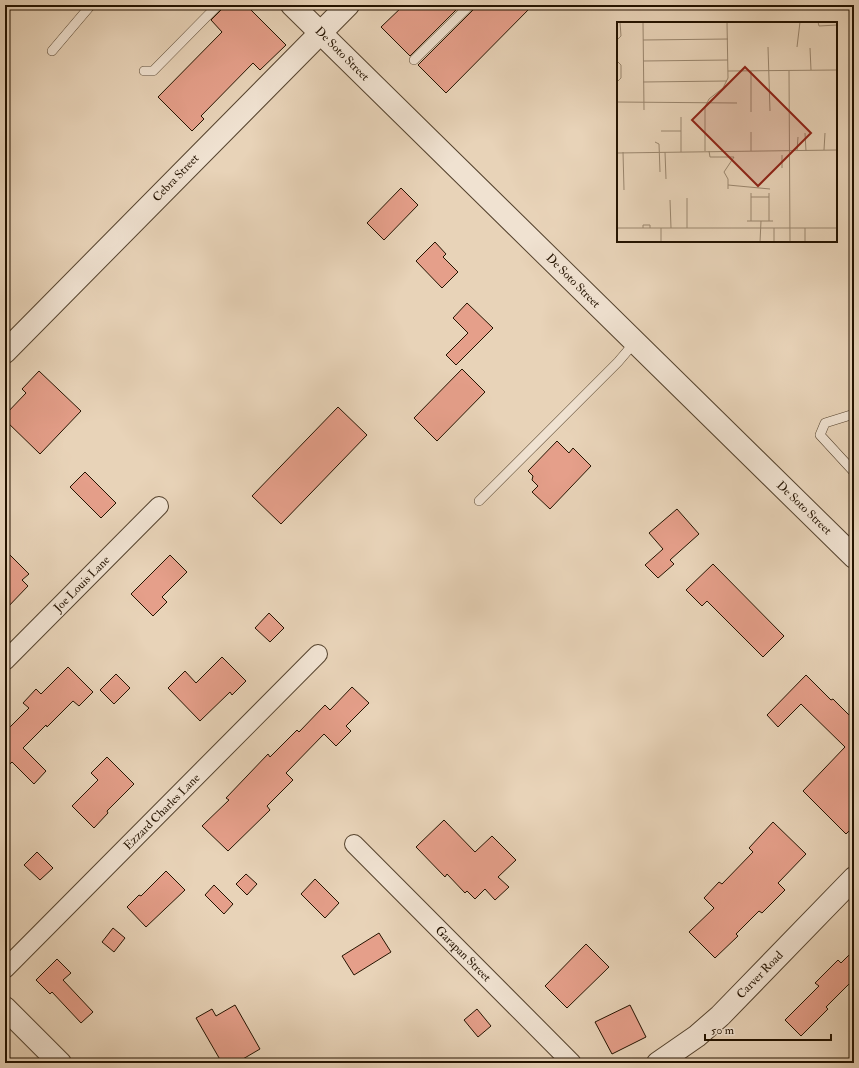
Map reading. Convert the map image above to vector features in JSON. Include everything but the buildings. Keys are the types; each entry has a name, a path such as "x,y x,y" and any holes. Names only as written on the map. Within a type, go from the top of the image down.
{"street":[{"name":"De Soto Street","path":"292,5 854,557"},
{"name":"Cebra Street","path":"5,352 348,5"},
{"name":"Joe Louis Lane","path":"5,661 159,506"},
{"name":"Ezzard Charles Lane","path":"5,970 318,654"},
{"name":"Garapan Street","path":"354,844 572,1063"},
{"name":"Carver Road","path":"658,1063 697,1036 720,1016 854,878"},
{"path":"5,1008 60,1063"}],"lane":[{"path":"52,51 91,5"},
{"path":"144,71 153,71 218,5"},
{"path":"414,60 470,5"},
{"path":"480,501 618,362 635,342"},
{"path":"854,414 825,423 820,435 854,472"}]}
